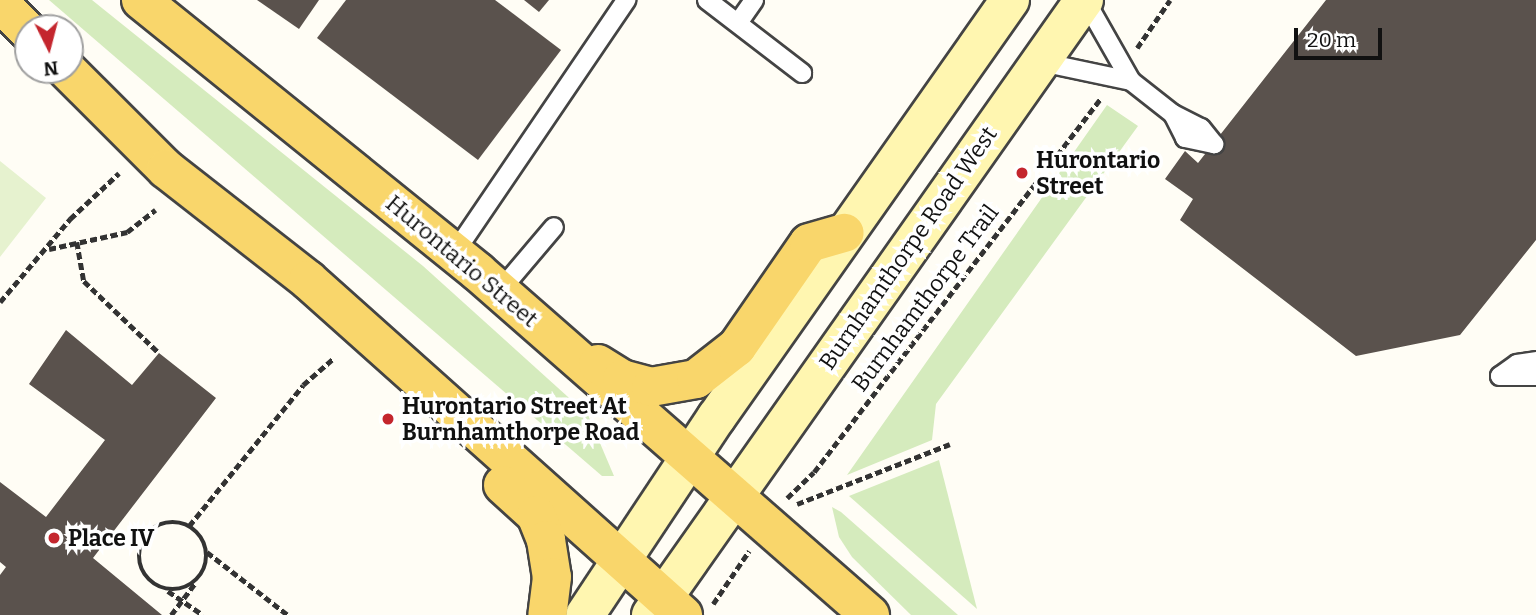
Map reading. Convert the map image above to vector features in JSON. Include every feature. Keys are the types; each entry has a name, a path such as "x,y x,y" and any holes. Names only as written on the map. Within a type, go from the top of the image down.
{"main road":[{"name":"Hurontario Street","path":"141,0 479,270 689,459 870,615"},
{"path":"585,615 845,233 1010,0"},
{"name":"Burnhamthorpe Road West","path":"666,609 733,497 1084,0"},
{"path":"0,2 14,16"},
{"path":"81,84 166,169 307,280 621,560 666,609"},
{"path":"479,270 622,379 651,387 673,385 716,366 737,347 809,243 845,233"},
{"path":"307,280 319,321 536,515 550,558 547,615"}],"lane":[{"path":"479,270 626,0"},
{"path":"707,0 802,73"},
{"path":"738,23 754,0"},
{"path":"1084,0 1124,75 1173,114"},
{"path":"1041,61 1124,75"},
{"path":"479,270 554,227"},
{"path":"1536,360 1517,364 1500,376 1536,376"}],"path":[{"name":"Burnhamthorpe Trail","path":"705,615 766,526 814,472 1124,75 1170,0"},
{"path":"0,302 71,219 119,173"},
{"path":"48,249 127,232 155,210"},
{"path":"77,242 84,281 159,353"},
{"path":"189,526 303,385 334,358"},
{"path":"797,504 950,444"},
{"path":"203,615 145,575 138,551 157,526 173,521 189,526 207,552 288,615"},
{"path":"171,615 195,582 207,552"},
{"path":"164,589 195,582"}],"green space":[{"path":"49,0 92,0 423,266 588,415 614,476 602,476 84,30 84,14 65,14"},
{"path":"1107,105 1138,126 936,404 932,440 847,475"},
{"path":"0,161 46,198 0,257"},
{"path":"939,460 977,609 849,496"},
{"path":"832,507 958,615 911,615 852,557 839,537"}],"building":[{"path":"257,0 319,0 299,29"},
{"path":"346,0 495,0 561,50 478,160 317,38"},
{"path":"524,0 549,0 539,12"},
{"path":"1326,0 1536,0 1536,240 1460,335 1356,356 1180,220 1193,199 1165,179 1185,151 1198,163"},
{"path":"66,330 132,385 159,353 216,398 93,558 162,615 0,615 0,575 6,567 0,562 0,482 46,517 105,440 29,384"}],"place":[{"name":"Hurontario Street","path":"1022,173"},
{"name":"Hurontario Street At Burnhamthorpe Road","path":"388,419"},
{"name":"Place IV","path":"54,538"}]}
